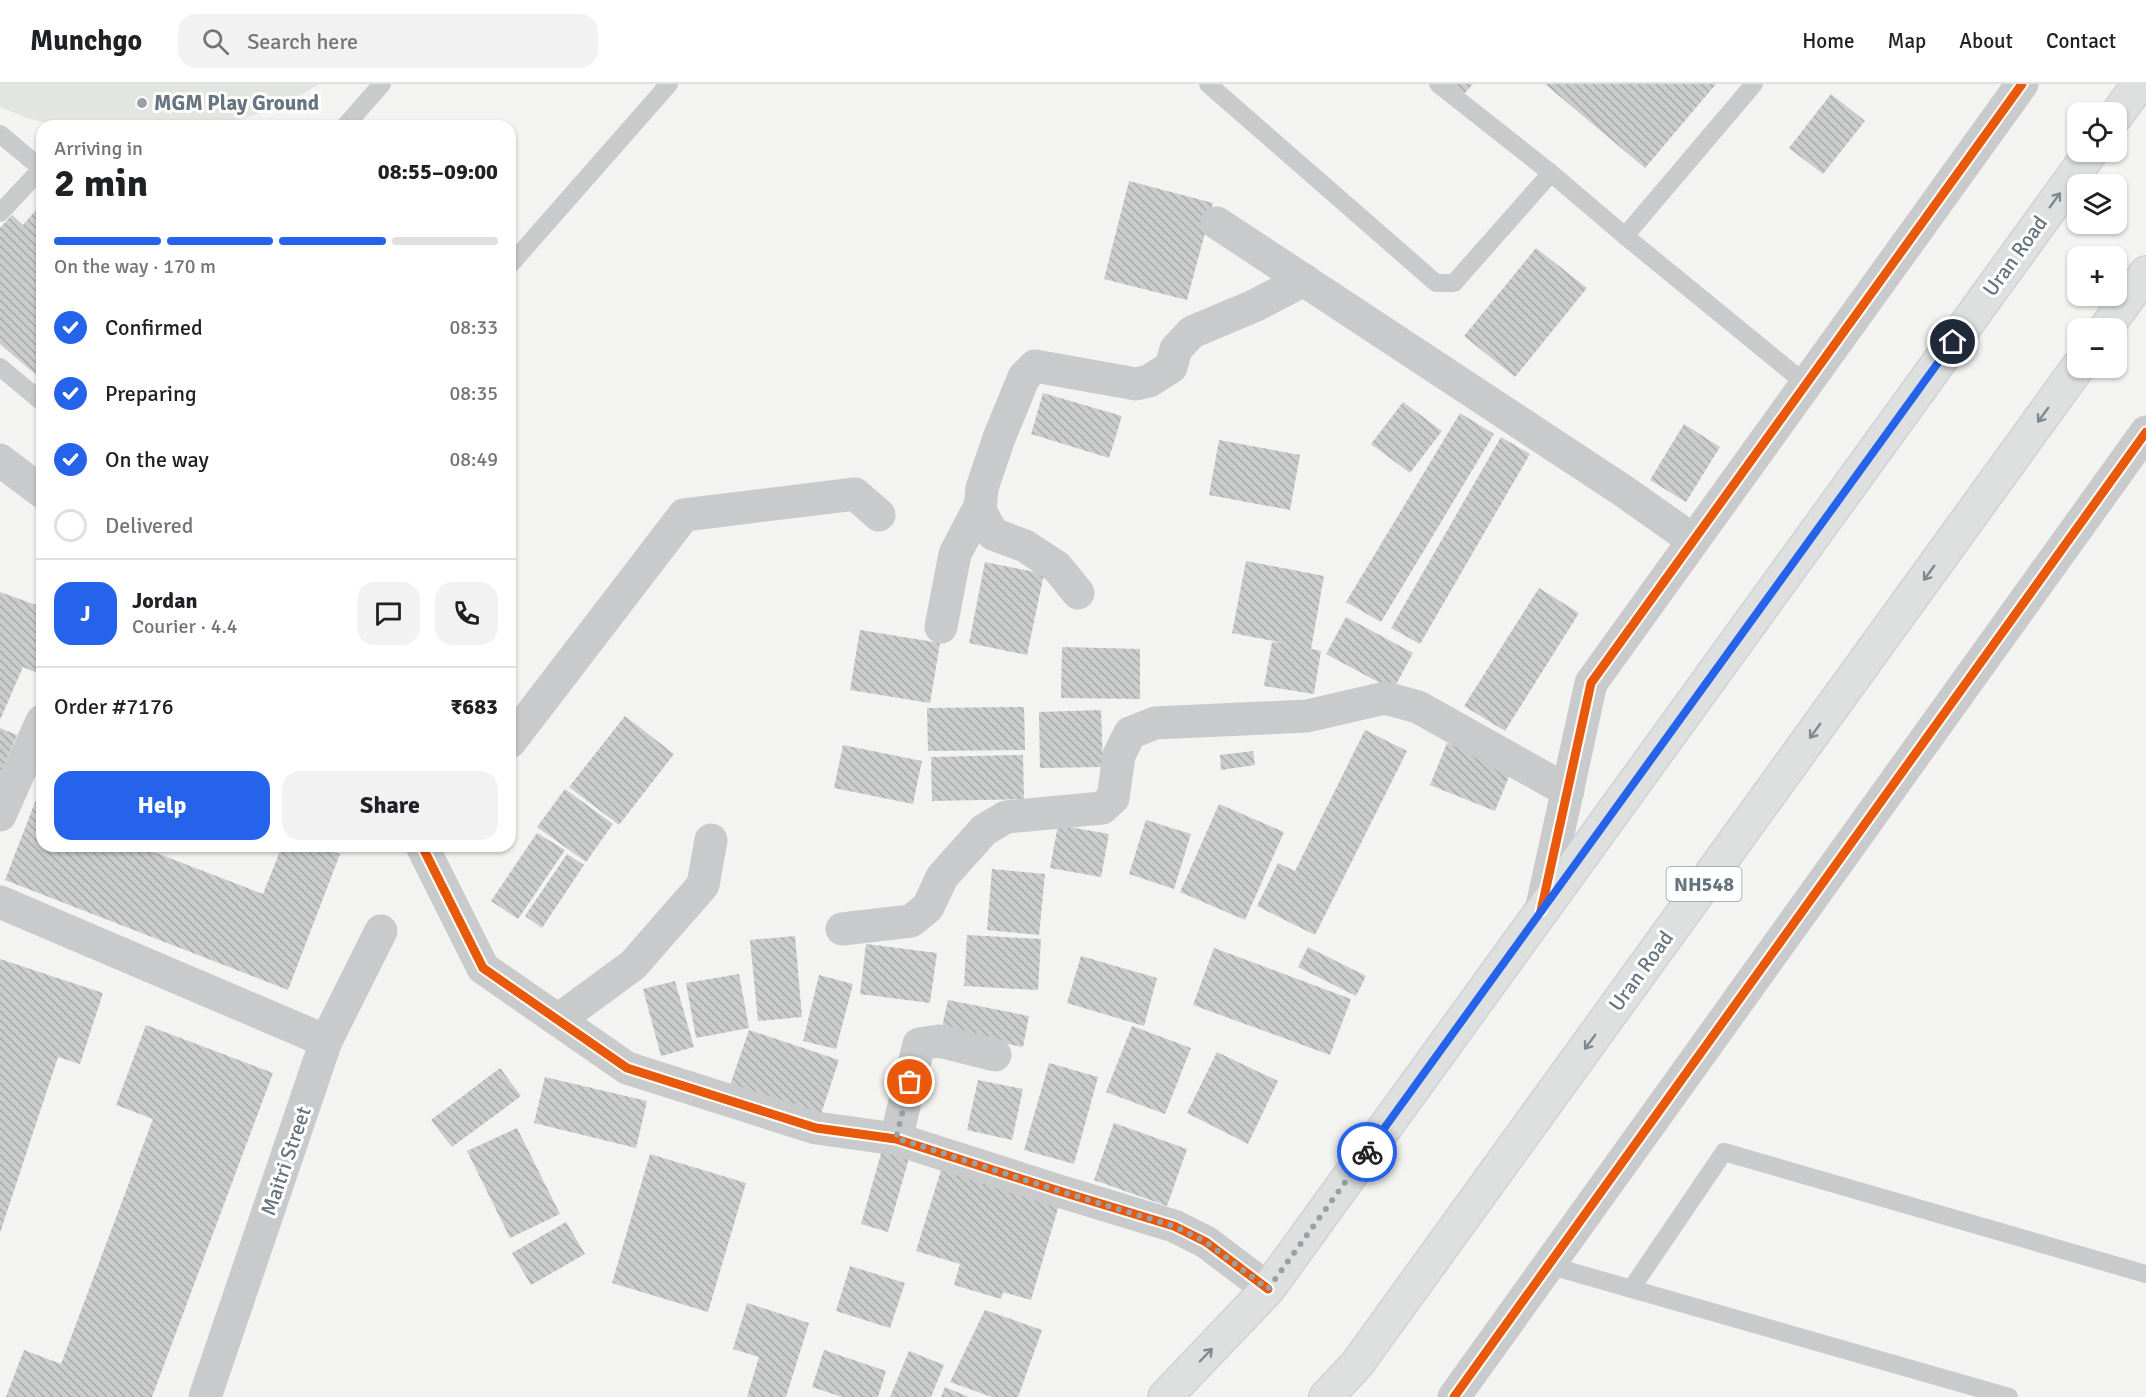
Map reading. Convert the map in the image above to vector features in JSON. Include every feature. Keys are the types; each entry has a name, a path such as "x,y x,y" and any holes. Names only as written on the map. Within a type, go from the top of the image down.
{"highway":[{"path":"2126,102 2139,84"},
{"name":"Uran Road","path":"1165,1397 1268,1289 2084,162"},
{"path":"2113,318 2146,273"},
{"name":"Uran Road","path":"1326,1397 1357,1364 2070,378"}],"street":[{"path":"1541,911 1591,683 2022,84"},
{"path":"1217,223 1622,490 1693,540"},
{"path":"1078,593 1057,567 1025,546 993,534 980,511 982,488 1024,377 1035,366 1136,384 1149,381 1171,367 1176,349 1192,332 1254,306 1304,280"},
{"path":"1454,1397 2146,432"},
{"path":"0,460 36,487"},
{"path":"516,734 684,515 855,494 879,515"},
{"path":"941,627 955,554 980,506"},
{"path":"842,928 912,921 928,907 942,877 984,830 1006,817 1102,808 1113,798 1119,755 1130,733 1155,723 1307,716 1385,698 1418,707 1568,790"},
{"path":"0,815 36,734"},
{"path":"558,1020 633,965 703,885 711,840"},
{"path":"428,852 483,968 627,1068 816,1128 896,1138 1174,1226 1206,1242 1268,1289"},
{"path":"0,902 326,1041"},
{"name":"Maitri Street","path":"205,1397 326,1041 381,931"},
{"path":"896,1138 919,1044 939,1041 995,1055"}],"lane":[{"path":"350,120 382,84"},
{"path":"516,258 669,84"},
{"path":"1208,84 1436,283 1454,283 1551,173"},
{"path":"1438,84 1551,173 1806,384"},
{"path":"1625,236 1754,84"},
{"path":"0,134 36,164"},
{"path":"0,213 36,175"},
{"path":"0,367 36,397"},
{"path":"1630,1289 1724,1152 2146,1274"},
{"path":"1548,1265 2009,1397"}],"shaded area":[{"name":"MGM Play Ground","path":"0,84 319,84 294,99 238,120 36,120 0,107"}],"building":[{"path":"1449,84 1473,84 1463,95"},
{"path":"1545,84 1716,84 1645,168"},
{"path":"1831,94 1865,121 1823,174 1789,148"},
{"path":"1129,181 1213,203 1187,300 1104,279"},
{"path":"36,210 36,375 0,344 0,228 12,215 23,225"},
{"path":"1536,248 1587,288 1515,377 1464,336"},
{"path":"1043,393 1122,416 1109,458 1031,434"},
{"path":"1403,402 1442,431 1410,473 1371,444"},
{"path":"1460,413 1494,434 1381,622 1346,602"},
{"path":"1684,424 1720,447 1686,502 1650,480"},
{"path":"1501,437 1530,454 1420,644 1391,628"},
{"path":"1219,440 1300,455 1290,510 1209,495"},
{"path":"1246,561 1324,576 1311,649 1321,651 1314,694 1264,686 1272,642 1284,643 1232,633"},
{"path":"985,562 1044,574 1027,655 969,643"},
{"path":"1539,588 1579,613 1505,731 1464,706"},
{"path":"0,592 36,605 36,672 23,667 0,720"},
{"path":"1346,617 1413,653 1393,690 1326,654"},
{"path":"860,630 940,643 930,703 850,690"},
{"path":"1062,647 1140,649 1140,699 1061,698"},
{"path":"1024,707 1025,750 928,751 927,708"},
{"path":"1101,710 1103,767 1040,768 1039,712"},
{"path":"625,716 674,754 619,825 569,787"},
{"path":"0,728 17,735 0,775"},
{"path":"1365,730 1407,751 1315,935 1257,906 1278,863 1295,871"},
{"path":"1447,743 1512,769 1495,811 1430,785"},
{"path":"843,745 922,761 913,804 834,788"},
{"path":"1253,751 1255,765 1221,770 1220,755"},
{"path":"1023,755 1024,799 932,801 931,757"},
{"path":"565,789 613,824 586,862 537,827"},
{"path":"36,800 36,852 154,852 263,894 280,852 335,852 340,854 288,990 5,880"},
{"path":"1219,804 1284,832 1245,920 1180,892"},
{"path":"1146,820 1191,834 1174,889 1129,874"},
{"path":"1058,825 1109,834 1101,877 1050,868"},
{"path":"537,833 565,850 518,919 491,901"},
{"path":"567,854 584,865 542,928 525,916"},
{"path":"992,869 1045,874 1039,935 987,930"},
{"path":"967,935 1041,939 1038,990 964,986"},
{"path":"795,936 802,1017 758,1021 750,940"},
{"path":"866,944 937,953 930,1003 860,994"},
{"path":"1308,947 1366,976 1356,996 1298,967"},
{"path":"1214,948 1351,999 1330,1055 1193,1005"},
{"path":"1081,956 1157,978 1144,1026 1067,1003"},
{"path":"0,959 103,993 80,1064 58,1057 0,1233"},
{"path":"739,974 749,1028 696,1038 686,983"},
{"path":"819,975 853,984 836,1049 803,1041"},
{"path":"675,981 694,1047 661,1056 643,989"},
{"path":"948,1000 1029,1016 1023,1047 941,1031"},
{"path":"146,1025 273,1073 152,1397 6,1397 24,1350 61,1364 153,1119 116,1105"},
{"path":"1132,1026 1191,1048 1165,1114 1106,1092"},
{"path":"749,1030 839,1060 820,1117 729,1088"},
{"path":"1217,1052 1278,1081 1248,1144 1187,1113"},
{"path":"1049,1063 1098,1077 1074,1164 1024,1150"},
{"path":"500,1068 521,1096 452,1147 431,1120"},
{"path":"545,1077 647,1101 636,1148 534,1123"},
{"path":"978,1080 1023,1089 1012,1140 967,1130"},
{"path":"1114,1123 1187,1149 1167,1206 1094,1180"},
{"path":"517,1128 560,1214 510,1238 467,1151"},
{"path":"882,1150 909,1158 888,1232 861,1224"},
{"path":"650,1154 746,1183 708,1312 612,1283"},
{"path":"941,1170 1059,1205 1031,1300 1003,1292 1001,1299 954,1285 960,1264 916,1251"},
{"path":"566,1222 585,1254 531,1285 512,1253"},
{"path":"850,1266 905,1283 890,1328 836,1311"},
{"path":"747,1303 809,1323 786,1397 747,1397 759,1357 733,1349"},
{"path":"985,1310 1042,1330 1018,1397 992,1397 950,1382"},
{"path":"824,1350 886,1371 878,1397 842,1397 812,1387"},
{"path":"909,1351 944,1365 931,1397 890,1397"},
{"path":"945,1387 969,1397 941,1397"}],"cycle path":[{"path":"1541,911 1591,683 2022,84"},
{"path":"1454,1397 2146,432"},
{"path":"425,852 483,968 627,1068 816,1128 896,1139 1174,1226 1206,1242 1268,1289"}],"way so far":[{"path":"910,1082 896,1138 1174,1226 1206,1242 1268,1289 1367,1152"}],"place":[{"name":"MGM Play Ground","path":"142,103"}],"route":[{"path":"1367,1152 1953,342"}]}
